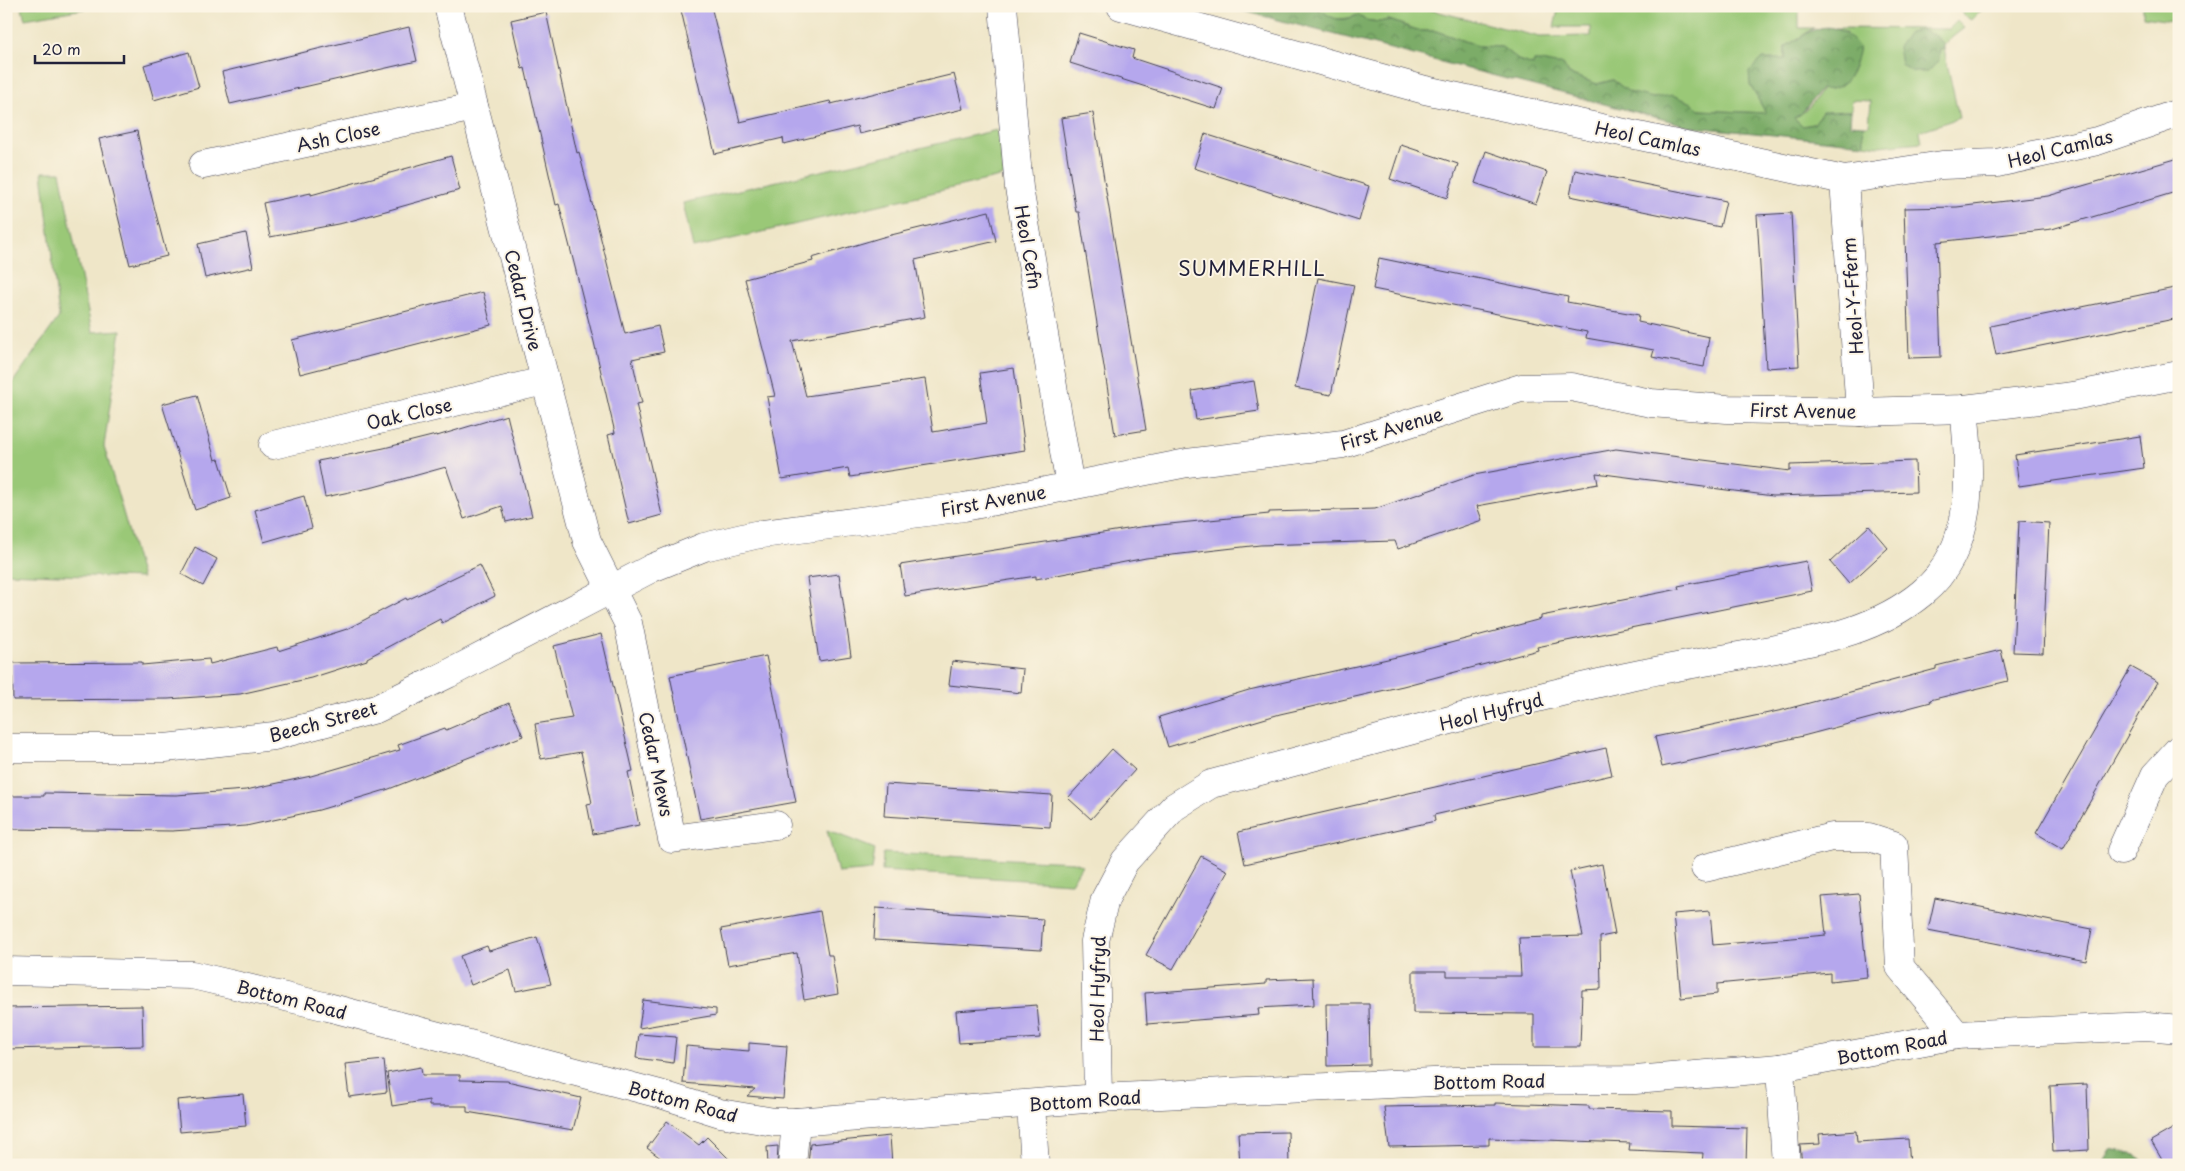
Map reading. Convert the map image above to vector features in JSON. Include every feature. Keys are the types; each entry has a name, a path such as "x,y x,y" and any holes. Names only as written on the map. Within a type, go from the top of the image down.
{"street":[{"name":"Cedar Drive","path":"448,6 587,541 612,588"},
{"name":"Heol Cefn","path":"1003,6 1019,188 1070,486"},
{"name":"Heol Camlas","path":"1121,6 1425,90 1844,180 1942,165 1997,164 2097,141 2179,113"},
{"name":"Ash Close","path":"203,165 474,107"},
{"name":"Heol-Y-Fferm","path":"1844,180 1860,412"},
{"name":"First Avenue","path":"612,588 652,568 704,547 755,535 964,507 1187,464 1343,444 1522,388 1572,387 1652,403 1727,409 1860,412 1964,409 2073,396 2179,376"},
{"name":"Oak Close","path":"273,445 544,381"},
{"name":"Heol Hyfryd","path":"1098,1098 1095,941 1105,898 1125,861 1174,807 1210,784 1626,677 1836,637 1885,617 1923,592 1952,559 1963,523 1969,486 1969,453 1964,409"},
{"name":"Beech Street","path":"6,748 165,748 274,736 376,708 448,674 612,588"},
{"name":"Cedar Mews","path":"612,588 628,623 672,839 776,825"},
{"path":"2121,852 2155,775 2179,749"},
{"path":"1705,868 1832,837 1869,837 1894,845 1900,967 1957,1035"},
{"name":"Bottom Road","path":"6,971 192,975 328,1007 641,1089 720,1114 774,1122 796,1122 1098,1098 1454,1081 1635,1080 1780,1068 1957,1035 2147,1026 2179,1029"},
{"path":"1780,1068 1786,1165"},
{"path":"1031,1104 1035,1165"},
{"path":"792,1165 796,1122"}],"green space":[{"path":"1308,5 1338,19 1358,15 1365,20 1379,22 1389,20 1420,31 1436,31 1478,46 1502,47 1518,60 1533,65 1534,61 1563,64 1569,74 1597,84 1613,80 1629,92 1653,98 1673,95 1692,103 1699,110 1766,113 1750,85 1749,72 1762,59 1785,59 1785,47 1806,34 1823,28 1831,28 1849,37 1859,47 1852,71 1848,78 1837,87 1821,89 1801,114 1794,118 1803,126 1814,124 1822,112 1851,111 1850,124 1863,125 1864,144 1693,127 1224,6"},
{"path":"21,6 101,6 25,19"},
{"path":"1314,6 1415,6 1540,37 1591,36 1591,27 1554,27 1559,6 1799,6 1799,28 1814,28 1785,47 1785,60 1762,60 1750,85 1766,113 1699,110 1684,102 1646,97 1628,92 1613,80 1597,84 1569,74 1563,64 1553,65 1534,61 1533,65 1518,60 1501,47 1478,46 1436,31 1420,31 1389,20 1379,22 1365,20 1358,15 1340,19 1328,17 1323,15"},
{"path":"1968,6 1986,6 1971,20 1962,14"},
{"path":"2143,6 2179,6 2179,22 2143,17"},
{"path":"1957,21 1964,28 1944,44 1936,36 1921,30 1938,61 1940,50 1944,49 1959,118 1920,131 1922,142 1879,146 1864,144 1863,125 1869,125 1871,101 1852,100 1851,111 1837,112 1817,122 1803,126 1794,118 1813,103 1832,69 1846,33 1835,28 1949,29"},
{"path":"1921,30 1936,36 1944,44 1944,49 1940,50 1938,61 1928,72 1913,72 1901,64 1898,47 1909,32"},
{"path":"997,130 1004,176 693,248 683,203"},
{"path":"42,172 60,172 92,332 121,330 104,446 142,578 6,573 6,392 59,317"},
{"path":"827,830 875,849 872,870 838,873"},
{"path":"883,853 1074,862 1082,865 1071,883 882,871"},
{"path":"2110,1149 2136,1154 2147,1165 2101,1165"}],"building":[{"path":"680,6 711,6 740,122 830,101 831,104 954,74 963,109 859,134 857,126 784,144 783,138 715,154"},
{"path":"546,12 577,153 579,152 625,334 658,326 664,352 632,359 642,403 636,404 662,515 629,524 608,435 615,433 594,342 559,204 556,205 525,68 522,69 511,20"},
{"path":"409,27 417,61 230,104 222,72"},
{"path":"1079,33 1134,50 1132,58 1223,88 1216,109 1070,63"},
{"path":"189,52 199,87 154,100 144,65"},
{"path":"1093,113 1146,430 1115,435 1079,212 1076,212 1061,118"},
{"path":"137,131 146,175 167,256 130,265 99,139"},
{"path":"1205,134 1369,186 1359,221 1194,168"},
{"path":"1401,145 1458,164 1447,198 1390,179"},
{"path":"1486,151 1547,172 1536,204 1475,183"},
{"path":"451,156 460,190 343,223 270,237 263,203 311,193 311,195"},
{"path":"2179,158 2179,191 2052,229 1937,242 1941,357 1909,358 1904,208 1957,207 2048,196"},
{"path":"1575,170 1726,201 1720,227 1570,196"},
{"path":"989,211 996,241 915,260 925,317 792,341 806,396 925,379 933,432 987,423 980,373 1014,368 1025,450 850,477 848,468 782,479 767,397 775,396 745,279 813,261 812,258 883,237"},
{"path":"1791,213 1799,366 1766,368 1757,215"},
{"path":"246,233 253,267 205,278 198,244"},
{"path":"1379,258 1568,297 1567,302 1639,315 1638,322 1709,337 1704,367 1652,357 1654,350 1586,338 1587,332 1373,289"},
{"path":"1318,278 1354,285 1331,395 1295,388"},
{"path":"2179,287 2179,318 1996,355 1990,326"},
{"path":"483,292 491,325 300,374 292,340"},
{"path":"1254,381 1259,411 1196,420 1192,391"},
{"path":"197,395 215,460 219,459 231,498 195,510 162,404"},
{"path":"507,415 532,516 506,522 502,506 464,519 446,467 374,487 325,497 318,461 437,436"},
{"path":"2140,436 2144,468 2019,486 2015,455"},
{"path":"1616,449 1790,471 1790,465 1915,461 1916,492 1773,496 1596,473 1598,484 1477,506 1482,520 1398,549 1395,541 1260,545 1146,558 1036,579 1036,576 905,596 900,565 1140,527 1269,514 1269,512 1375,509 1474,475"},
{"path":"304,496 312,528 264,542 255,510"},
{"path":"2019,521 2049,523 2043,653 2013,652"},
{"path":"1869,526 1888,548 1849,584 1830,562"},
{"path":"195,547 217,559 203,586 181,574"},
{"path":"1806,561 1812,591 1537,647 1538,650 1403,686 1280,714 1168,747 1159,717 1249,690 1401,656 1541,619 1541,616 1679,589 1678,586"},
{"path":"480,565 495,596 442,623 440,619 367,658 367,660 311,678 240,694 168,699 13,700 12,663 142,662 142,665 209,659 210,664 277,647 278,651 347,629 406,598 407,600"},
{"path":"839,574 851,656 819,661 807,578"},
{"path":"601,634 633,771 628,772 639,825 593,834 587,804 592,803 581,752 541,759 535,724 572,718 554,646"},
{"path":"2001,650 2008,681 1930,700 1931,702 1803,736 1662,767 1655,737 1783,710 1936,669 1936,666"},
{"path":"766,656 796,802 700,819 670,676"},
{"path":"952,661 1023,669 1021,693 949,685"},
{"path":"2131,667 2158,682 2063,849 2036,833"},
{"path":"509,703 523,736 389,789 319,810 246,826 172,831 6,829 6,796 44,796 44,793 176,795 246,790 311,776 400,750 398,745 445,728 446,730"},
{"path":"1606,748 1612,775 1434,815 1435,821 1245,864 1238,832"},
{"path":"1112,749 1135,770 1091,819 1068,798"},
{"path":"886,784 1052,795 1050,827 884,816"},
{"path":"1201,856 1228,871 1173,969 1146,955"},
{"path":"1602,864 1615,934 1600,937 1601,989 1582,990 1580,1047 1534,1047 1534,1014 1413,1013 1413,971 1447,971 1447,976 1521,976 1519,938 1583,936 1570,871"},
{"path":"1859,894 1867,977 1830,981 1830,973 1717,984 1717,994 1681,998 1673,914 1710,911 1713,945 1826,935 1822,897"},
{"path":"1935,898 2092,929 2086,961 1928,930"},
{"path":"876,908 1043,919 1041,950 874,940"},
{"path":"820,911 828,955 832,955 838,994 804,1000 797,953 728,965 721,929"},
{"path":"537,937 551,984 516,991 510,970 471,985 460,956 487,946 489,951"},
{"path":"1313,978 1314,1005 1258,1008 1259,1015 1147,1024 1145,993 1266,984 1266,980"},
{"path":"643,1000 716,1009 716,1015 639,1028"},
{"path":"1326,1004 1369,1004 1370,1065 1327,1066"},
{"path":"1037,1005 1040,1038 959,1043 956,1011"},
{"path":"142,1006 143,1046 6,1049 6,1008"},
{"path":"639,1034 676,1037 673,1063 636,1058"},
{"path":"749,1043 787,1046 783,1099 747,1096 755,1089 683,1083 686,1046 749,1051"},
{"path":"384,1060 387,1092 349,1097 345,1064"},
{"path":"421,1067 422,1075 460,1075 460,1080 507,1081 581,1098 573,1130 467,1112 467,1106 429,1106 429,1100 392,1106 387,1073"},
{"path":"2087,1084 2089,1150 2053,1152 2050,1086"},
{"path":"243,1094 246,1126 180,1132 177,1100"},
{"path":"1495,1103 1589,1106 1589,1109 1672,1111 1672,1126 1747,1128 1746,1165 1702,1165 1703,1153 1629,1150 1630,1143 1489,1138 1489,1145 1389,1147 1384,1107 1495,1105"},
{"path":"667,1121 699,1145 707,1137 735,1165 670,1165 647,1148"},
{"path":"2179,1125 2179,1165 2165,1165 2151,1141"},
{"path":"1856,1131 1857,1142 1908,1139 1910,1165 1802,1165 1800,1145 1820,1144 1819,1134"},
{"path":"1288,1132 1289,1165 1240,1165 1238,1133"},
{"path":"890,1136 892,1165 808,1165 810,1144"},
{"path":"778,1146 777,1165 768,1165 767,1147"}],"district":[{"name":"SUMMERHILL","path":"1252,268"}]}
